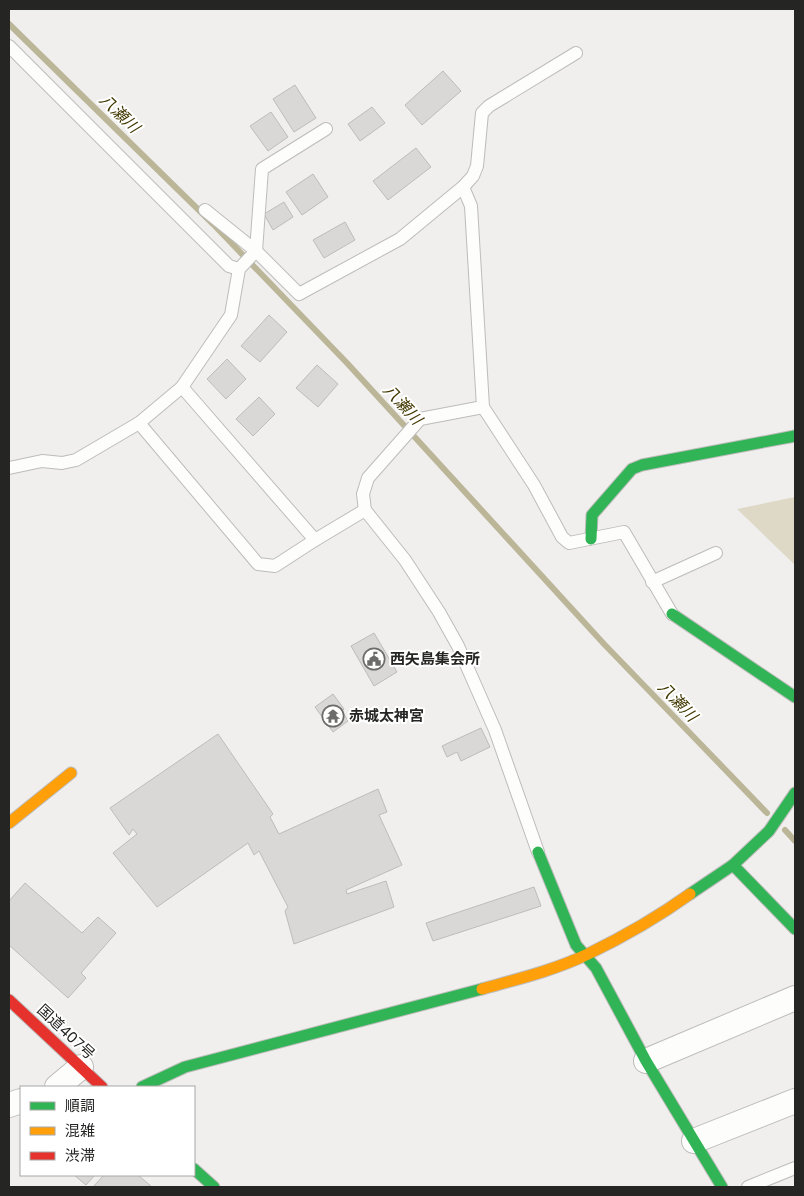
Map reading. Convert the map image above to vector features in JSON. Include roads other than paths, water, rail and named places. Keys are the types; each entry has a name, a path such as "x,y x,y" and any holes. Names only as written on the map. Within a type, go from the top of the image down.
{"main road":[{"path":"591,539 592,514 632,470 642,465 795,436"},
{"path":"672,614 795,696"},
{"path":"9,823 70,773"},
{"path":"144,1086 185,1067 530,976 587,955 665,912 733,865 791,810"},
{"path":"538,852 576,945 587,955 646,1061 722,1187"},
{"path":"733,865 795,929"},
{"name":"国道407号","path":"9,1000 101,1086"},
{"path":"195,1170 214,1187"}],"street":[{"path":"646,1061 795,998"},
{"path":"58,1086 81,1067"},
{"path":"694,1141 795,1101"}],"lane":[{"path":"9,46 229,266 239,270"},
{"path":"205,210 299,294 400,239 463,187 473,176 477,166 482,114 489,106 576,53"},
{"path":"9,468 42,461 62,463 76,460 139,423 182,387 231,314 239,270 254,254 262,169 326,129"},
{"path":"463,187 471,206 483,407 534,485 562,537 569,543 624,532 672,614"},
{"path":"182,387 315,540"},
{"path":"483,407 420,419 368,478 363,494 365,510 405,560 440,612 458,646 495,730 538,852"},
{"path":"139,423 258,564 275,566 365,510"},
{"path":"652,582 716,554"},
{"path":"748,1187 795,1168"}],"waterway":[{"name":"八瀬川","path":"9,24 213,224 347,363 604,644 767,813"},
{"name":"八瀬川","path":"785,830 795,841"}],"place":[{"name":"西矢島集会所","path":"374,659"},
{"name":"赤城太神宮","path":"333,716"}]}
